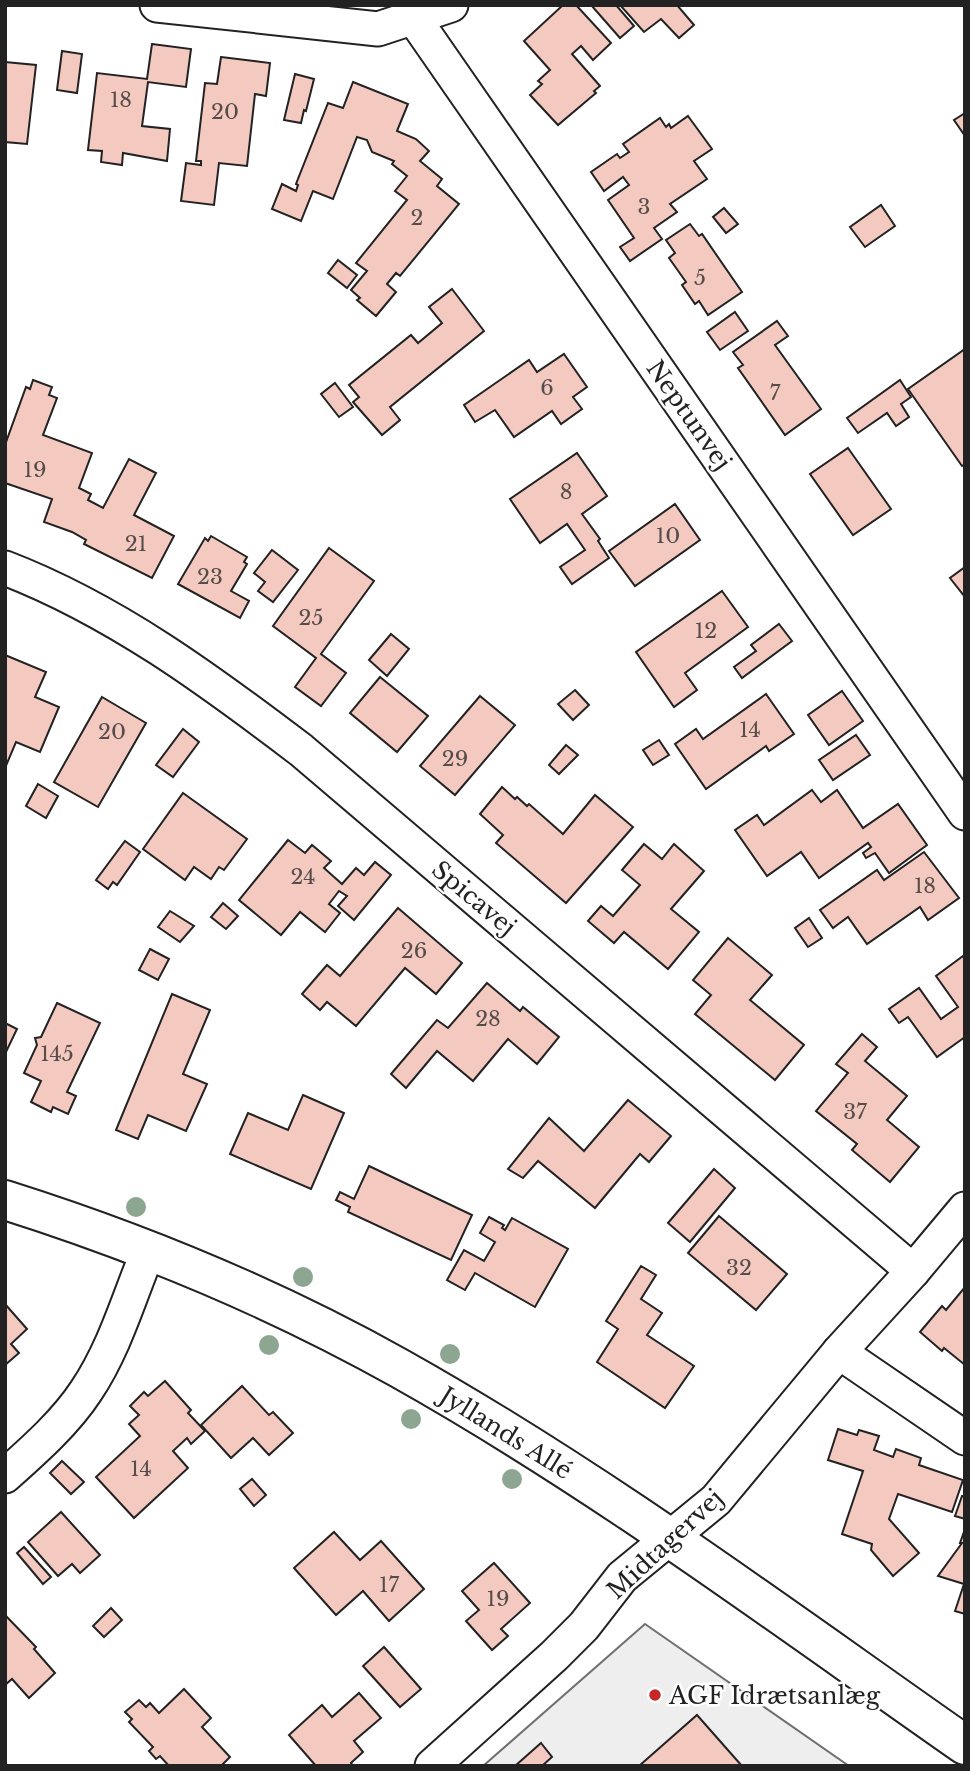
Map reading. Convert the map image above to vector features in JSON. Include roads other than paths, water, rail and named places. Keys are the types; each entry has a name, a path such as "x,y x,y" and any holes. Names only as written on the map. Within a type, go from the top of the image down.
{"street":[{"path":"157,5 377,29 451,5"},
{"name":"Neptunvej","path":"413,18 965,813"},
{"name":"Spicavej","path":"5,568 32,578 124,625 219,687 291,742 913,1271"},
{"name":"Jyllands Allé","path":"5,1199 149,1249 253,1294 397,1367 535,1448 669,1538 965,1745"},
{"name":"Midtagervej","path":"432,1766 554,1657 584,1626 622,1577 716,1500 839,1352 965,1209"},
{"path":"5,1476 52,1431 86,1392 115,1338 149,1249"},
{"path":"839,1352 965,1438"}],"place":[{"name":"AGF Idrætsanlæg","path":"655,1695"}]}
